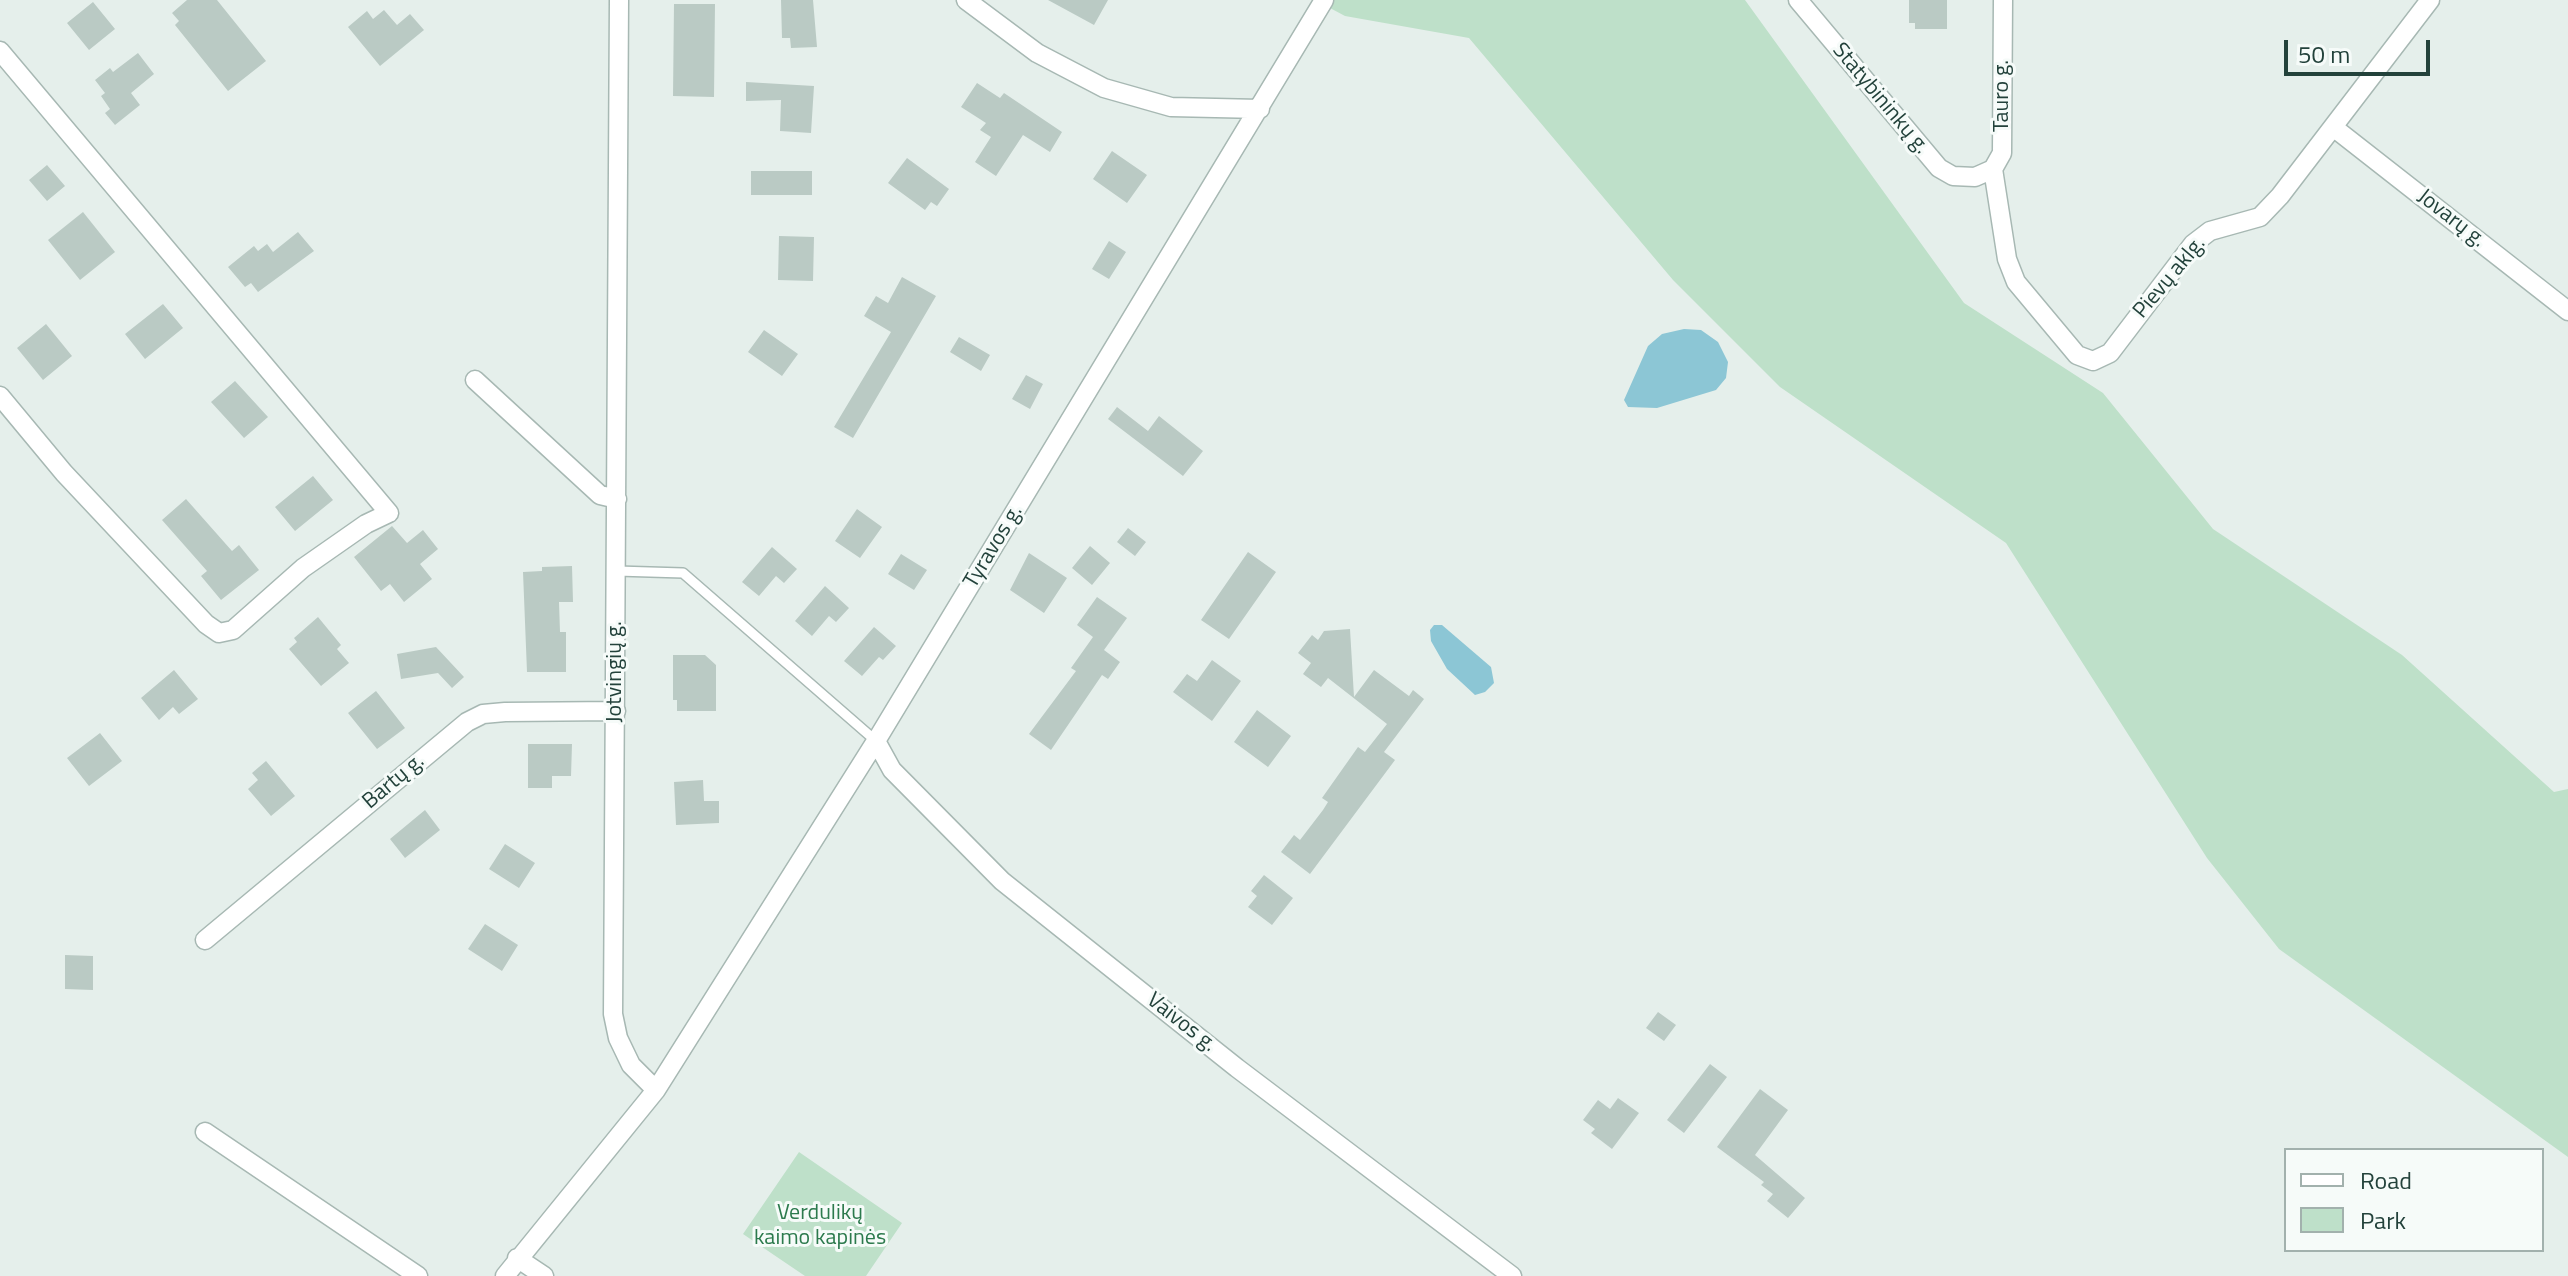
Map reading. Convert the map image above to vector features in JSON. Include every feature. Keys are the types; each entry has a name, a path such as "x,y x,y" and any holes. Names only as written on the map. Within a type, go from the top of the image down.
{"street":[{"name":"Jotvingių g.","path":"619,0 613,1014 618,1038 631,1065 656,1090"},
{"path":"966,0 1037,53 1104,88 1171,107 1260,109"},
{"name":"Tyravos g.","path":"656,1090 876,741 1324,0"},
{"name":"Statybininkų g.","path":"1798,0 1939,168 1953,176 1975,177 1993,169"},
{"name":"Tauro g.","path":"1993,169 2002,153 2003,0"},
{"name":"Pievų aklg.","path":"1993,169 2007,259 2016,282 2077,355 2093,361 2110,353 2193,244 2210,231 2260,217 2430,0"},
{"path":"0,51 389,513 366,524 303,568 233,630 219,633 206,624 64,473 0,396"},
{"name":"Jovarų g.","path":"2333,127 2568,311"},
{"path":"475,380 600,495 617,499"},
{"name":"Bartų g.","path":"205,940 467,722 483,714 505,712 616,711"},
{"name":"Vaivos g.","path":"876,741 892,770 1002,881 1237,1068 1512,1276"},
{"path":"505,1276 632,1124 656,1090"},
{"path":"205,1132 418,1276"},
{"path":"517,1258 544,1276"}],"lane":[{"path":"617,571 683,573 876,741"}],"green space":[{"path":"1315,0 1745,0 1964,303 2103,393 2213,529 2402,655 2554,792 2568,789 2568,1157 2279,949 2207,858 2006,543 1780,387 1673,280 1469,38 1345,16"},
{"name":"Verdulikų kaimo kapinės","path":"799,1152 902,1223 866,1276 805,1276 743,1234"}],"water":[{"path":"1684,329 1701,330 1718,342 1728,362 1726,378 1716,390 1657,408 1628,407 1624,400 1648,346 1662,334"},
{"path":"1434,625 1442,625 1491,667 1494,683 1485,692 1475,695 1447,669 1431,641 1430,630"}],"building":[{"path":"187,0 217,0 266,61 228,91 175,25 179,21 172,13"},
{"path":"781,0 813,0 817,47 791,48 790,38 782,38"},
{"path":"1048,0 1108,0 1094,25"},
{"path":"1909,0 1947,0 1947,29 1915,29 1915,23 1909,23"},
{"path":"93,2 115,29 89,50 67,23"},
{"path":"674,4 715,4 714,97 673,96"},
{"path":"384,10 397,25 410,14 424,30 380,66 348,27 367,11 373,19"},
{"path":"138,53 154,74 131,93 140,105 115,125 105,113 110,109 101,96 105,93 95,80 110,68 113,72"},
{"path":"746,82 814,86 811,133 780,131 781,100 746,101"},
{"path":"977,83 1000,98 1004,93 1062,132 1050,152 1023,135 996,176 975,162 991,137 980,130 986,123 961,107"},
{"path":"1112,151 1147,175 1127,203 1093,179"},
{"path":"907,158 949,189 937,206 931,202 925,210 888,183"},
{"path":"47,165 65,186 47,201 29,180"},
{"path":"751,171 812,171 812,195 751,195"},
{"path":"83,212 115,252 80,280 48,240"},
{"path":"298,232 314,251 258,292 251,283 245,287 228,267 254,246 258,251 267,244 273,252"},
{"path":"779,236 814,237 813,281 778,280"},
{"path":"1109,241 1126,252 1109,279 1092,269"},
{"path":"902,277 936,296 853,438 834,427 891,332 864,316 876,296 888,303"},
{"path":"163,304 183,328 145,359 125,334"},
{"path":"46,324 72,356 43,380 17,348"},
{"path":"764,330 798,354 782,376 748,352"},
{"path":"959,337 990,355 981,371 950,352"},
{"path":"1026,375 1043,384 1030,409 1012,399"},
{"path":"235,381 268,417 244,438 211,402"},
{"path":"1117,407 1148,431 1159,416 1203,451 1183,476 1108,419"},
{"path":"313,476 333,500 295,531 275,507"},
{"path":"186,499 232,551 239,545 259,570 221,600 201,576 207,571 162,520"},
{"path":"857,509 882,527 860,558 835,541"},
{"path":"392,526 407,543 423,530 438,549 420,564 432,579 404,602 390,584 381,591 354,557"},
{"path":"1128,528 1146,542 1135,556 1117,542"},
{"path":"1090,546 1110,563 1092,585 1072,568"},
{"path":"772,547 797,569 784,583 776,576 759,596 742,582"},
{"path":"1248,552 1276,572 1229,639 1201,620"},
{"path":"1029,553 1067,578 1044,613 1010,590"},
{"path":"901,554 927,570 914,590 888,574"},
{"path":"572,566 573,602 559,602 560,632 566,632 566,672 527,672 523,572 542,571 542,567"},
{"path":"825,586 849,608 836,622 829,616 812,636 795,621"},
{"path":"1097,597 1127,618 1104,650 1120,662 1108,679 1102,675 1051,750 1029,734 1076,671 1071,668 1093,637 1077,625"},
{"path":"318,617 341,645 337,649 349,663 321,686 289,649 297,642 294,638"},
{"path":"874,627 896,646 883,660 879,657 862,676 844,661"},
{"path":"1350,629 1354,697 1374,670 1409,696 1413,690 1424,699 1384,752 1395,760 1310,874 1281,852 1294,835 1300,840 1323,810 1328,802 1322,798 1358,747 1365,752 1387,724 1328,678 1321,687 1303,674 1311,663 1298,653 1312,635 1318,640 1324,631"},
{"path":"436,647 464,677 452,688 438,673 401,679 397,654"},
{"path":"673,655 705,655 716,665 716,711 677,711 677,700 673,700"},
{"path":"1212,660 1241,681 1212,721 1173,692 1187,674 1197,681"},
{"path":"174,670 198,699 179,714 173,707 159,720 141,698"},
{"path":"376,691 405,728 377,749 348,713"},
{"path":"1257,710 1291,736 1268,767 1234,742"},
{"path":"100,733 122,761 89,786 67,758"},
{"path":"528,744 572,744 571,776 552,776 552,788 528,788"},
{"path":"266,761 295,796 271,816 248,789 258,780 252,773"},
{"path":"703,780 704,801 719,801 719,823 676,825 674,782"},
{"path":"425,810 440,830 405,858 390,839"},
{"path":"505,844 535,863 519,888 489,869"},
{"path":"1264,875 1293,898 1272,925 1248,907 1257,896 1251,891"},
{"path":"485,924 518,945 502,971 468,949"},
{"path":"65,955 93,956 93,990 65,989"},
{"path":"1658,1012 1676,1025 1664,1041 1646,1028"},
{"path":"1710,1064 1727,1077 1684,1133 1667,1120"},
{"path":"1760,1089 1788,1110 1755,1155 1805,1198 1788,1218 1767,1201 1773,1194 1761,1185 1764,1182 1717,1147"},
{"path":"1618,1098 1639,1113 1612,1149 1591,1133 1595,1129 1583,1120 1598,1100 1610,1109"}]}
